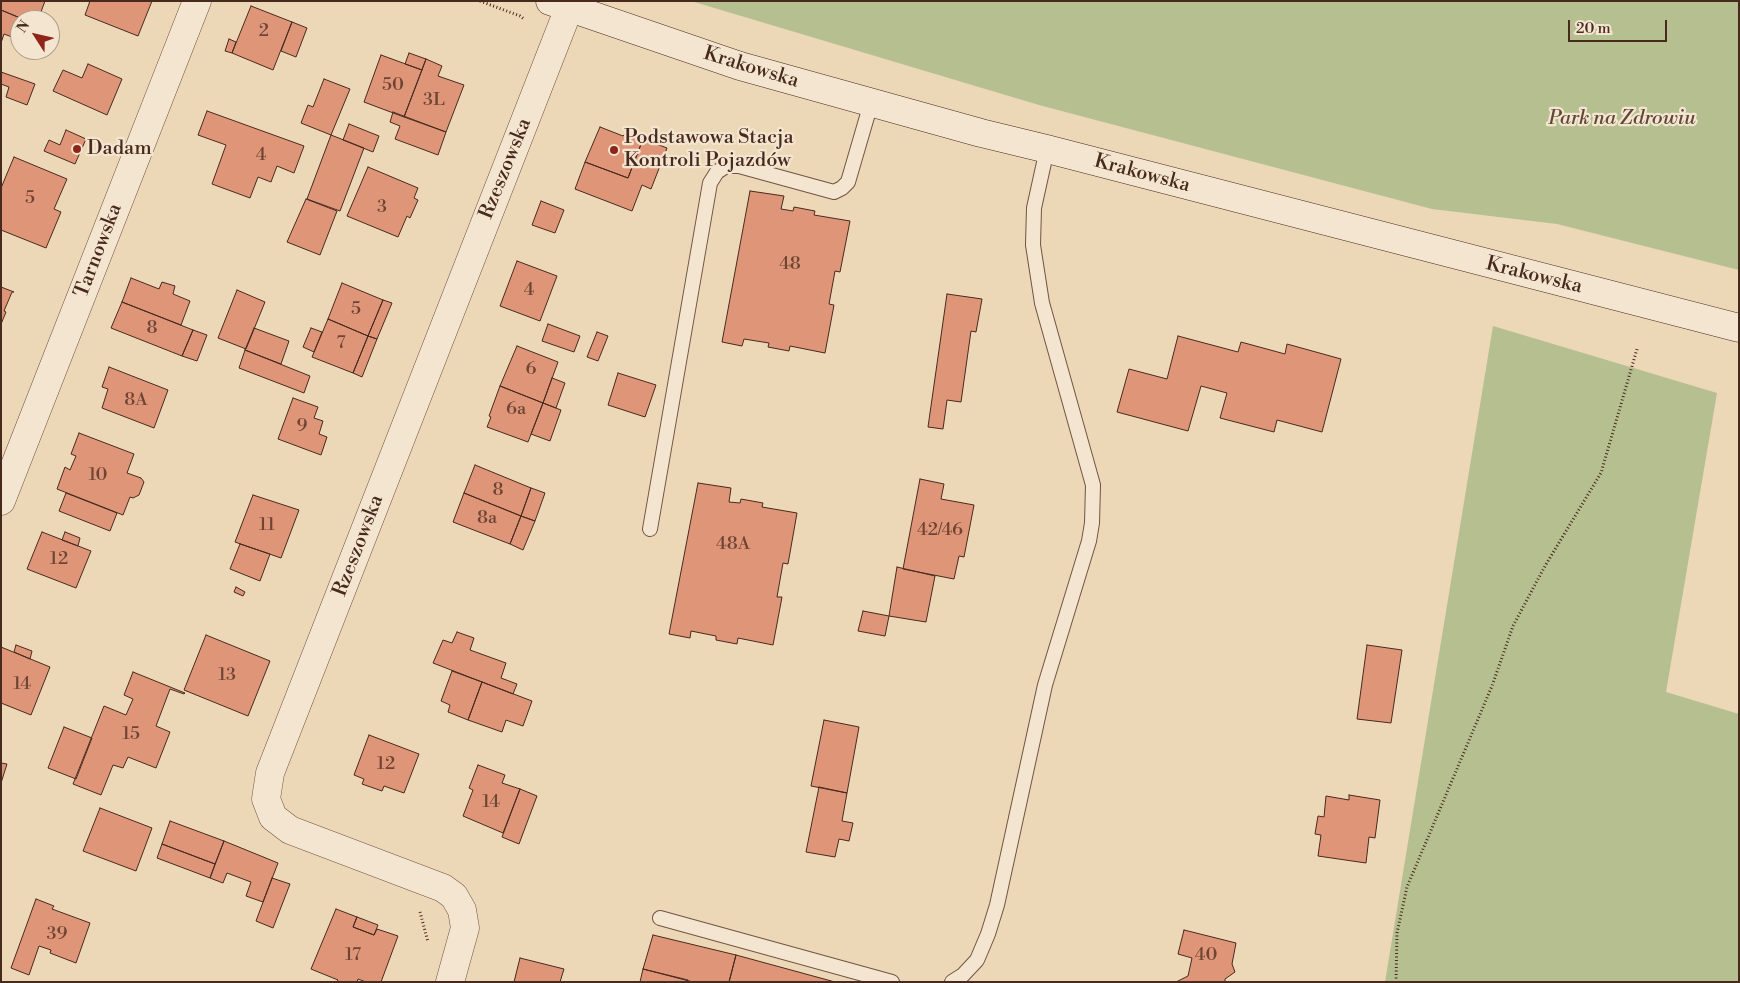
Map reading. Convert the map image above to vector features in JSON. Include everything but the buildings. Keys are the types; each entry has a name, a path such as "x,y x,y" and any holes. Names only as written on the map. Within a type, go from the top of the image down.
{"street":[{"name":"Tarnowska","path":"1,501 197,1"},
{"name":"Krakowska","path":"559,5 740,66 871,103 1739,328"},
{"name":"Rzeszowska","path":"450,982 465,928 462,910 454,896 443,888 290,830 273,817 266,799 270,773 559,5"}],"lane":[{"path":"650,529 710,183 717,172 726,166 739,166 834,192 848,182 871,103"},
{"path":"952,982 963,976 977,960 997,905 1045,685 1089,541 1092,523 1093,485 1042,303 1033,245 1034,208 1047,148"},
{"path":"660,918 892,982"}],"path":[{"path":"480,1 520,16 528,23"},
{"path":"1396,982 1397,933 1407,887 1492,686 1513,626 1549,558 1601,473 1636,349"}],"green space":[{"name":"Park na Zdrowiu","path":"691,1 1739,1 1739,270 1557,224 1432,209 1039,105"},
{"path":"1493,326 1717,393 1666,692 1739,714 1739,982 1385,982"}],"place":[{"name":"Dadam","path":"77,149"},
{"name":"Podstawowa Stacja Kontroli Pojazdów","path":"614,150"}]}
